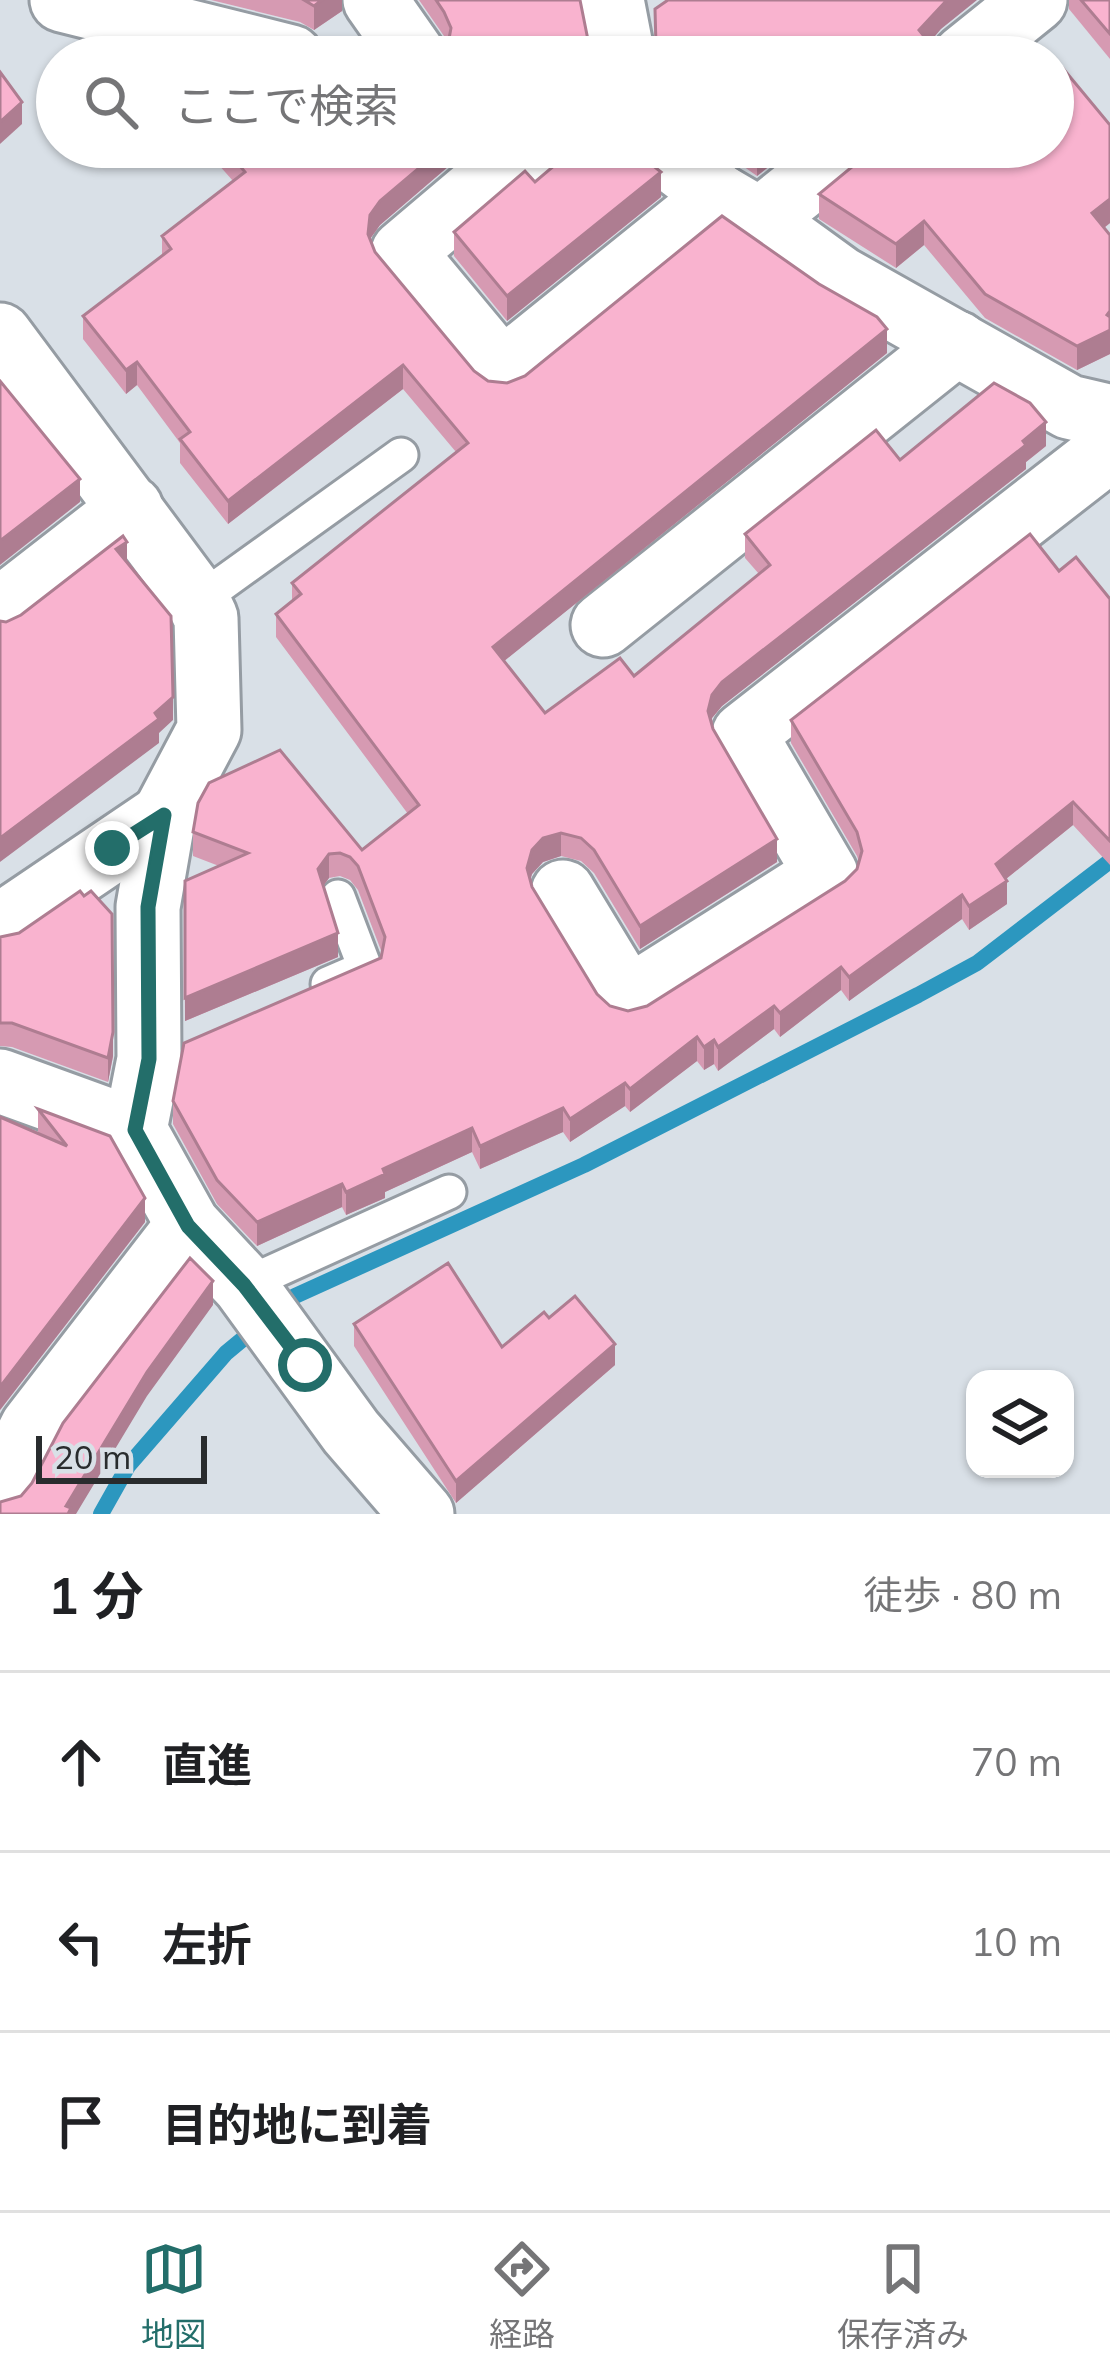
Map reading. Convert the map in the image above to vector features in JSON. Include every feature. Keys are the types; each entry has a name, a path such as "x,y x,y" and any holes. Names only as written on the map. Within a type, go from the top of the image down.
{"street":[{"path":"62,0 207,36"},
{"path":"375,0 400,36"},
{"path":"612,0 619,36"},
{"path":"990,36 1035,0"},
{"path":"502,168 403,252 502,370 740,208 813,168"},
{"path":"563,892 628,999 826,874 744,734 1110,425 840,278 684,168"},
{"path":"0,335 131,508 206,619 209,730 164,815 148,907 170,1050 135,1130"},
{"path":"603,625 957,343"},
{"path":"0,610 131,508"},
{"path":"0,926 164,815"},
{"path":"0,1081 135,1130 188,1226 244,1285 351,1432 422,1514"},
{"path":"0,1490 32,1427 188,1226"}],"lane":[{"path":"198,601 401,455"},
{"path":"300,995 365,968 338,897"},
{"path":"244,1285 449,1192"}],"building":[{"path":"436,0 580,0 587,36 450,36"},
{"path":"668,0 947,0 919,30 924,36 656,36 655,9"},
{"path":"1081,0 1110,0 1110,34"},
{"path":"0,72 22,102 0,122"},
{"path":"1074,82 1110,125 1110,199 1092,213 1110,235 1110,330 1077,346 985,294 924,221 896,244 819,194 851,168 1074,168"},
{"path":"242,168 419,168 380,201 370,215 368,234 375,252 474,371 488,381 507,383 525,376 722,216 819,284 877,317 887,329 493,647 545,713 620,658 634,676 770,565 745,534 876,430 900,460 994,383 1030,403 1046,422 1023,441 1026,445 722,682 712,695 708,711 713,729 777,839 640,926 594,850 581,838 561,833 543,838 532,850 527,868 532,887 597,994 610,1006 628,1011 647,1006 857,869 862,851 857,832 791,720 1030,534 1059,571 1076,557 1110,599 1110,841 1073,802 996,864 1007,881 969,906 962,895 849,977 841,967 780,1013 774,1006 718,1047 714,1040 704,1047 697,1037 630,1089 625,1083 570,1119 563,1108 480,1146 472,1128 383,1169 385,1174 346,1192 342,1184 257,1222 217,1180 173,1101 184,1043 381,958 385,937 358,866 350,857 329,854 318,869 338,933 185,998 185,881 248,853 193,832 198,803 209,783 280,750 362,850 419,805 276,614 301,594 292,583 468,443 403,365 228,501 180,439 190,432 137,362 126,370 83,316 171,249 162,236 245,172"},
{"path":"551,168 656,168 661,172 507,296 454,232 525,171 535,182"},
{"path":"0,381 80,479 0,541"},
{"path":"123,536 127,542 116,549 171,616 173,697 155,713 159,719 0,838 0,621 21,615"},
{"path":"80,891 84,896 91,891 112,914 113,1032 108,1058 12,1023 0,1023 0,937 19,933"},
{"path":"38,1109 110,1136 145,1198 0,1387 0,1117 67,1146"},
{"path":"190,1258 213,1281 147,1372 66,1506 71,1508 68,1514 0,1514 0,1502 21,1496 32,1483 63,1423"},
{"path":"448,1263 502,1347 544,1312 549,1318 575,1296 615,1344 456,1481 354,1324"}],"waterway":[{"path":"101,1514 128,1466 226,1353 295,1296 584,1165 918,995 977,963 1110,861"}],"route":[{"path":"112,848 164,815 148,907 149,1059 135,1130 188,1226 244,1285 305,1365"}]}
